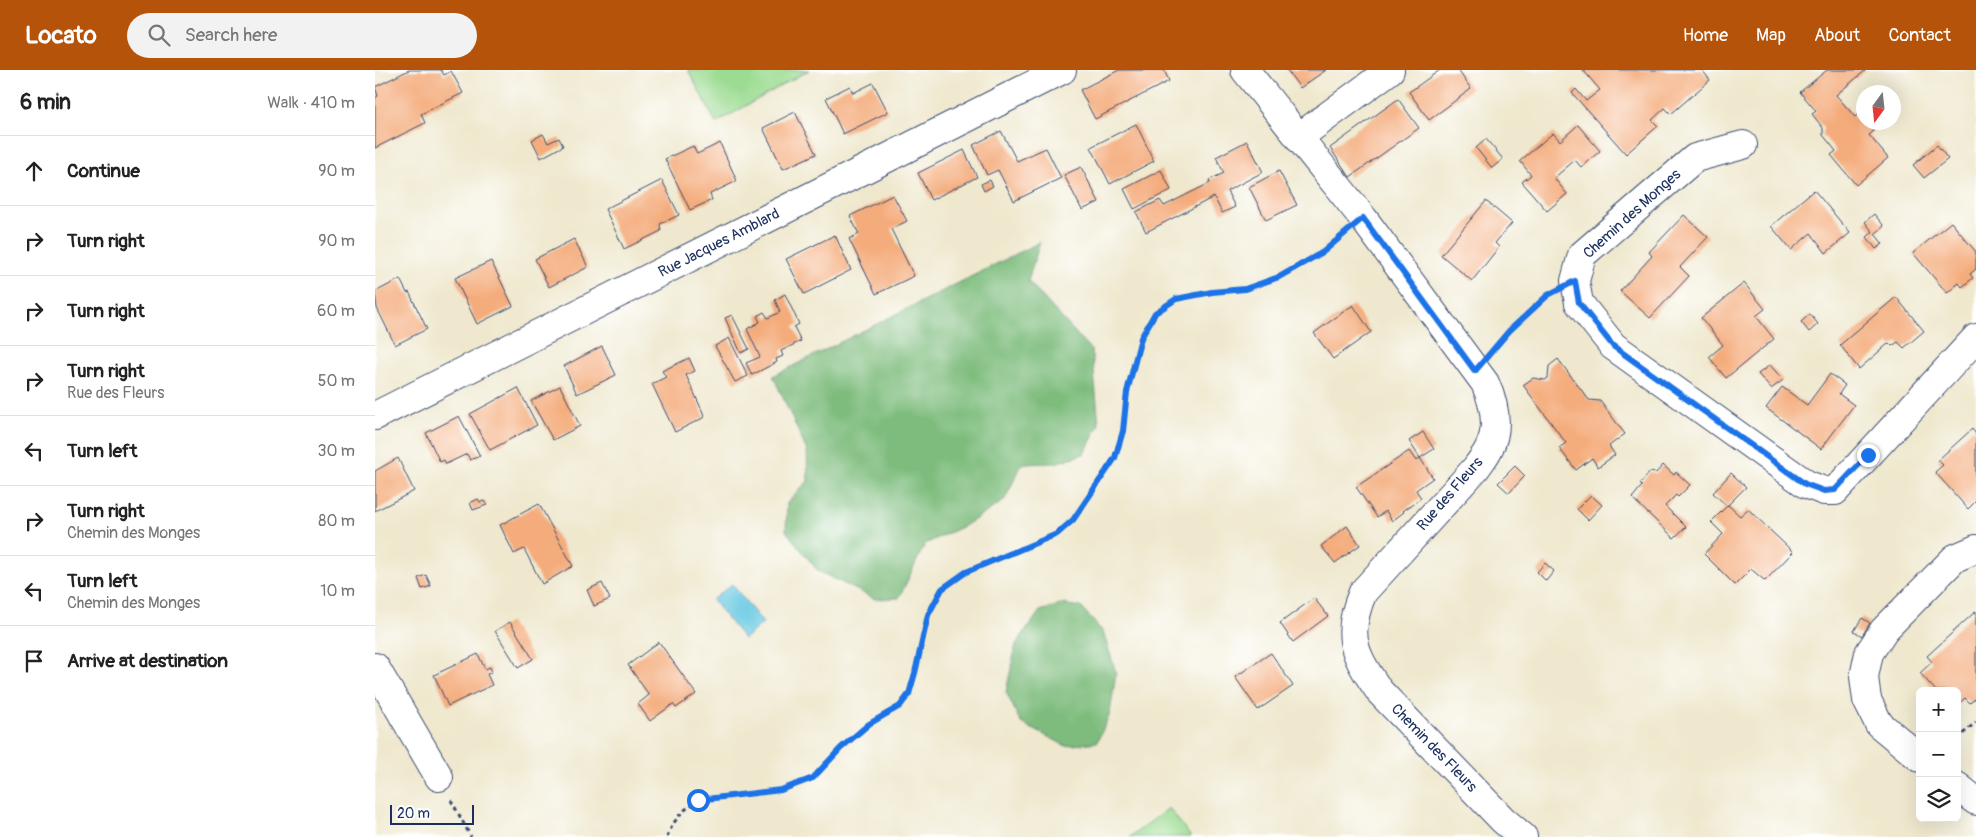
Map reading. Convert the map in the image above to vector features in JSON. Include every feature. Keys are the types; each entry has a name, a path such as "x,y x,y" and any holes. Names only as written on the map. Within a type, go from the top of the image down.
{"street":[{"name":"Rue Jacques Amblard","path":"375,416 1063,70"},
{"name":"Rue des Fleurs","path":"1245,70 1363,218 1485,383 1493,400 1495,423 1490,448 1476,468 1363,592 1355,611 1352,631 1356,652"},
{"path":"1299,137 1390,70"},
{"name":"Chemin des Monges","path":"1743,145 1695,158 1582,255 1575,281 1579,303 1613,346 1805,484 1824,491 1835,490 1976,338"},
{"path":"1916,755 1879,724 1867,700 1864,677 1869,653 1884,630 1955,558 1976,549"},
{"name":"Chemin des Fleurs","path":"1356,652 1366,672 1380,692 1503,820 1523,837"},
{"path":"375,667 439,777"},
{"path":"1961,789 1976,801"}],"path":[{"path":"667,837 673,824 683,812 698,800 781,790 813,778 841,748 869,724 900,706 909,694 928,615 942,589 966,572 1057,534 1073,520 1115,458 1123,431 1127,392 1141,338 1155,313 1176,299 1212,292 1245,289 1279,277 1323,252 1363,218"},
{"path":"1475,371 1509,331 1548,295 1575,281"},
{"path":"1961,735 1976,722"},
{"path":"439,777 471,837"}],"green space":[{"path":"688,70 809,70 716,123"},
{"path":"1040,242 1028,281 1092,351 1099,425 1084,454 1055,463 1022,464 1004,501 966,525 925,544 899,598 875,599 818,571 786,531 787,503 808,481 807,451 773,376"},
{"path":"1062,604 1081,607 1103,632 1116,672 1110,714 1097,742 1066,746 1021,723 1006,692 1016,644 1040,611"},
{"path":"1169,808 1191,837 1130,837"}],"water":[{"path":"732,584 763,623 744,639 712,600"}],"building":[{"path":"409,70 441,70 444,75 451,71 463,93 421,114 425,123 375,148 375,98 378,96 375,87"},
{"path":"1119,70 1164,70 1169,81 1095,119 1080,90"},
{"path":"1287,70 1326,70 1300,88"},
{"path":"1440,70 1458,70 1471,89 1429,120 1409,92"},
{"path":"1583,70 1702,70 1710,80 1671,114 1665,108 1652,120 1658,126 1626,154 1572,93 1576,89 1586,101 1600,90"},
{"path":"1827,70 1866,70 1836,95 1856,116 1856,130 1873,130 1869,135 1888,158 1856,185 1831,155 1836,151 1823,135 1823,128 1812,114 1816,111 1800,92"},
{"path":"873,83 888,112 843,134 826,98 850,86 853,93"},
{"path":"1398,99 1419,128 1350,177 1330,148"},
{"path":"795,112 816,154 783,169 763,128"},
{"path":"1136,124 1154,161 1110,184 1091,147"},
{"path":"1578,125 1600,151 1581,167 1575,160 1554,178 1567,194 1547,211 1522,182 1531,175 1520,161 1553,133 1560,141"},
{"path":"1001,131 1017,161 1046,148 1061,178 1014,201 998,170 987,175 973,145"},
{"path":"543,134 548,143 559,138 563,146 541,158 532,140"},
{"path":"1486,139 1503,159 1492,168 1476,148"},
{"path":"1247,141 1263,172 1227,191 1235,207 1222,213 1214,197 1146,232 1136,212 1160,200 1164,206 1210,183 1209,180 1224,173 1216,157"},
{"path":"720,143 737,181 710,194 712,200 690,210 665,159 693,146 697,154"},
{"path":"1937,145 1948,159 1924,178 1913,165"},
{"path":"964,150 977,177 931,200 918,173"},
{"path":"1081,167 1099,202 1082,210 1064,175"},
{"path":"1161,170 1171,190 1134,209 1124,189"},
{"path":"1279,171 1297,205 1266,220 1249,187"},
{"path":"662,180 679,215 660,224 661,231 624,249 605,209"},
{"path":"990,180 993,186 984,191 981,184"},
{"path":"1814,190 1850,233 1826,253 1811,233 1791,250 1771,226"},
{"path":"893,195 907,221 891,229 914,276 876,294 849,239 859,234 850,216"},
{"path":"1486,201 1512,223 1495,243 1499,247 1472,281 1441,255"},
{"path":"1874,214 1884,226 1875,234 1883,244 1876,249 1867,237 1873,232 1865,222"},
{"path":"1684,215 1708,237 1680,267 1689,276 1650,318 1620,291 1652,256 1649,252"},
{"path":"1951,222 1976,252 1976,269 1970,274 1973,278 1962,287 1959,283 1947,293 1913,253"},
{"path":"835,235 851,270 804,294 786,259"},
{"path":"574,239 588,267 549,287 535,259"},
{"path":"491,261 513,306 477,324 455,278"},
{"path":"400,279 407,293 409,292 427,329 395,345 377,308 375,292"},
{"path":"1744,283 1765,309 1756,316 1774,339 1726,378 1709,357 1723,345 1701,318"},
{"path":"785,294 799,324 794,327 801,341 781,351 783,356 776,359 777,362 752,375 746,363 760,357 747,329 760,322 757,316 764,312 768,318 780,312 775,300"},
{"path":"1896,297 1924,331 1904,348 1898,342 1892,346 1889,343 1859,369 1840,345"},
{"path":"1353,305 1371,332 1333,359 1314,333"},
{"path":"1810,314 1818,324 1809,332 1801,322"},
{"path":"732,315 749,349 741,353 725,318"},
{"path":"729,338 748,376 735,382 715,346"},
{"path":"602,346 616,375 577,394 564,366"},
{"path":"689,358 695,371 686,375 705,417 675,432 652,384 666,377 662,371"},
{"path":"1558,359 1589,400 1600,401 1625,434 1609,446 1615,455 1598,467 1592,458 1576,470 1559,448 1566,443 1523,385 1533,378 1545,380 1548,378 1549,366"},
{"path":"1770,365 1783,380 1771,389 1758,374"},
{"path":"1830,374 1845,385 1839,394 1854,405 1821,449 1766,408 1782,387 1807,405"},
{"path":"560,386 580,426 553,440 531,401"},
{"path":"518,388 537,425 490,450 470,414"},
{"path":"459,416 480,456 470,460 467,454 446,464 444,460 440,462 426,433"},
{"path":"1972,429 1976,434 1976,501 1968,509 1935,472 1943,465 1938,460"},
{"path":"1423,432 1434,449 1420,458 1409,441"},
{"path":"1409,451 1416,461 1420,458 1433,478 1416,490 1421,498 1392,521 1386,511 1377,517 1356,487"},
{"path":"398,458 414,491 375,511 375,471"},
{"path":"1663,465 1674,475 1676,472 1690,485 1665,506 1686,527 1674,538 1632,498 1650,472 1656,473"},
{"path":"1515,466 1525,476 1509,493 1498,483"},
{"path":"1731,473 1746,487 1727,506 1713,493"},
{"path":"1591,495 1602,505 1588,520 1577,509"},
{"path":"478,499 480,502 484,501 487,505 473,510 470,503"},
{"path":"539,504 573,566 542,584 524,549 514,554 500,525"},
{"path":"1728,505 1740,516 1748,509 1793,552 1765,581 1751,569 1735,585 1704,554 1723,534 1711,522"},
{"path":"1347,526 1360,545 1335,563 1321,546"},
{"path":"1545,563 1554,571 1546,581 1537,572"},
{"path":"426,575 431,586 422,589 418,578"},
{"path":"602,583 610,599 594,606 587,590"},
{"path":"1314,598 1328,616 1293,642 1280,623"},
{"path":"1976,611 1976,698 1970,703 1965,698 1961,702 1961,687 1932,687 1920,673 1932,662 1927,656"},
{"path":"1862,618 1870,623 1862,636 1854,631"},
{"path":"510,622 533,659 518,668 495,631"},
{"path":"659,642 696,694 676,708 673,704 650,721 638,704 649,695 628,665"},
{"path":"1271,653 1293,686 1258,710 1235,677"},
{"path":"478,654 485,669 490,667 492,672 487,674 492,685 448,706 434,675"}],"route":[{"path":"698,800 781,790 813,778 841,748 869,724 900,706 909,694 928,615 942,589 966,572 1057,534 1073,520 1115,458 1123,431 1127,392 1141,338 1155,313 1176,299 1212,292 1245,289 1279,277 1323,252 1363,218 1475,371 1509,331 1548,295 1575,281 1579,303 1613,346 1805,484 1824,491 1835,490 1868,455"}]}
